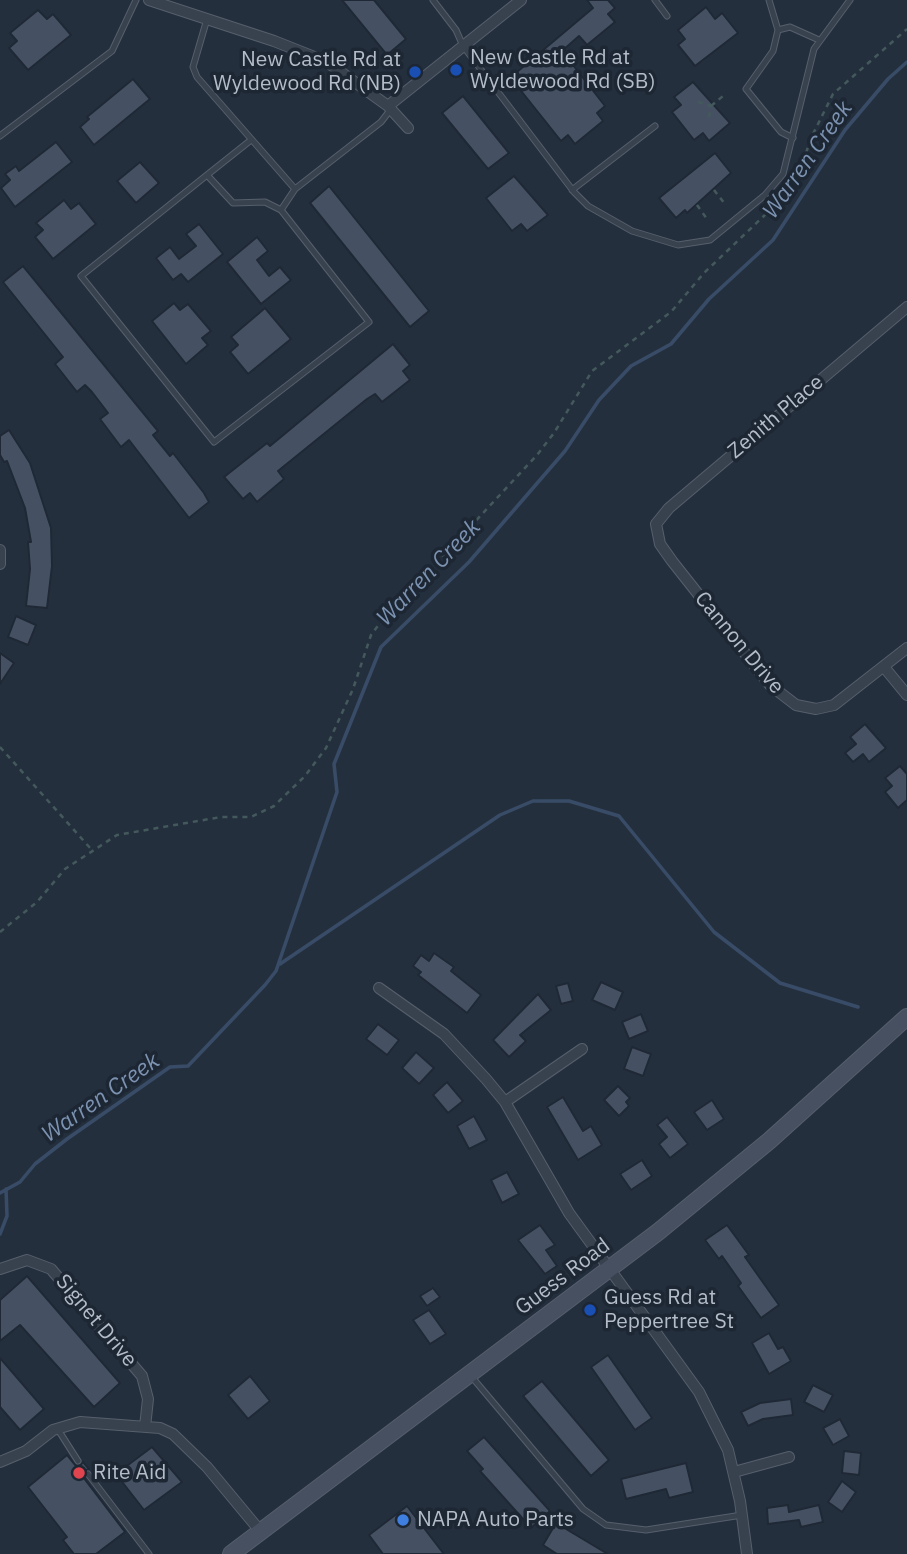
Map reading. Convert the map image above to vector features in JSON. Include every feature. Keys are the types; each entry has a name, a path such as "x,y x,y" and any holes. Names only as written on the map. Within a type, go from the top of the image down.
{"main road":[{"name":"Guess Road","path":"231,1554 468,1373 611,1269 726,1178 907,1017"}],"street":[{"path":"149,0 320,59 390,108 408,128"},
{"path":"390,108 521,0"},
{"name":"Zenith Place","path":"656,533 656,524 669,508 907,307"},
{"name":"Cannon Drive","path":"656,533 672,561 785,699 804,708 825,708 852,692 907,648"},
{"path":"0,550 0,564"},
{"path":"884,667 907,695"},
{"path":"379,988 444,1034 505,1102 569,1213 699,1392 723,1440 734,1472 747,1554"},
{"path":"505,1102 582,1049"},
{"name":"Signet Drive","path":"0,1269 27,1260 51,1269 140,1373 148,1399 145,1427"},
{"path":"0,1462 26,1451 57,1428 80,1422 166,1430 188,1447 261,1532"},
{"path":"734,1472 789,1457"}],"lane":[{"path":"0,136 112,51 136,0"},
{"path":"433,0 456,30 463,46 572,190 588,206 643,237 678,245 710,240 783,174 814,49 850,0"},
{"path":"655,0 667,16"},
{"path":"769,0 778,30 773,51 746,89 780,132 793,138"},
{"path":"207,19 193,67 205,88 295,189"},
{"path":"778,30 790,27 820,40"},
{"path":"281,210 295,189 381,122 390,108"},
{"path":"572,190 655,126"},
{"path":"207,175 233,203 265,201 281,210 369,322 214,442 81,276 207,175 251,140"},
{"path":"468,1373 578,1503 606,1525 646,1530 742,1515"},
{"path":"57,1428 78,1461"},
{"path":"88,1474 149,1554"}],"path":[{"path":"0,932 37,902 65,869 117,835 221,817 251,817 274,806 319,758 353,689 371,635 537,455 592,371 671,312 704,273 788,193 799,177 810,140 833,94 907,29"},
{"path":"709,117 711,106 723,96"},
{"path":"698,102 711,106"},
{"path":"714,190 725,204"},
{"path":"696,205 707,219"},
{"path":"0,747 92,849"}],"building":[{"path":"342,0 374,0 406,39 387,55"},
{"path":"587,0 608,0 615,8 608,14 615,22 587,45 579,36 562,51 605,106 597,113 603,121 575,144 568,135 561,141 518,87 524,81 517,72 593,8"},
{"path":"706,7 715,19 722,13 738,33 695,66 678,45 685,39 678,30"},
{"path":"38,10 47,19 53,14 71,35 28,70 9,48 17,41 10,33"},
{"path":"133,79 150,99 94,145 80,127 89,119 87,117"},
{"path":"693,82 730,123 709,141 703,133 694,140 672,112 681,105 674,97"},
{"path":"463,96 509,153 488,169 442,113"},
{"path":"56,142 72,162 15,207 1,188 10,180 5,174 16,166 19,171"},
{"path":"715,153 731,173 687,213 685,210 676,218 659,198"},
{"path":"140,162 159,183 136,203 117,181"},
{"path":"514,176 548,215 527,231 521,224 512,231 486,198"},
{"path":"329,186 429,311 410,327 310,203"},
{"path":"64,200 71,209 79,203 96,224 53,259 35,237 43,230 36,223"},
{"path":"199,224 223,254 188,282 181,274 173,280 156,258 170,247 179,259 196,246 186,234"},
{"path":"257,237 268,251 257,260 269,276 280,267 291,280 261,304 227,262"},
{"path":"23,266 158,431 153,435 170,456 173,453 204,493 209,502 189,518 129,440 121,447 100,419 108,413 92,392 85,385 77,392 55,364 63,357 3,282"},
{"path":"174,303 180,310 188,304 211,331 202,338 208,345 186,364 152,321"},
{"path":"265,308 291,339 248,374 230,352 238,345 231,337"},
{"path":"393,344 410,365 403,371 410,380 382,402 375,394 367,399 278,471 284,479 257,502 250,493 243,499 224,477 267,443 270,446"},
{"path":"9,430 30,463 51,528 52,566 47,608 26,606 30,569 28,542 31,542 25,508 7,461 4,462 0,455 0,436"},
{"path":"16,616 36,625 28,645 8,637"},
{"path":"0,653 14,663 0,684"},
{"path":"865,724 886,748 869,762 863,754 853,762 845,753 856,744 850,737"},
{"path":"900,766 907,774 907,800 898,808 885,792 892,786 885,778"},
{"path":"434,953 454,967 451,971 481,995 467,1013 418,975 421,972 413,966 421,955 429,961"},
{"path":"601,982 623,992 615,1010 592,1000"},
{"path":"568,983 573,1001 561,1004 556,986"},
{"path":"538,994 551,1010 520,1035 526,1041 509,1057 493,1040"},
{"path":"641,1014 648,1031 629,1039 622,1022"},
{"path":"378,1024 399,1040 387,1055 366,1039"},
{"path":"632,1047 651,1054 643,1076 624,1069"},
{"path":"416,1052 434,1068 419,1084 402,1068"},
{"path":"447,1082 463,1101 448,1113 433,1095"},
{"path":"618,1086 630,1098 626,1102 629,1106 619,1116 604,1100"},
{"path":"563,1097 583,1131 591,1126 602,1145 578,1160 547,1107"},
{"path":"712,1100 724,1119 707,1130 694,1112"},
{"path":"474,1116 487,1140 469,1149 457,1126"},
{"path":"667,1117 688,1144 670,1158 659,1144 667,1137 657,1125"},
{"path":"642,1160 652,1176 631,1190 620,1174"},
{"path":"507,1172 519,1194 502,1203 491,1180"},
{"path":"540,1225 555,1245 546,1250 557,1266 545,1274 518,1240"},
{"path":"727,1225 749,1255 745,1257 779,1305 761,1318 738,1286 741,1283 722,1256 719,1259 705,1240"},
{"path":"27,1276 120,1383 94,1407 20,1325 0,1341 0,1300"},
{"path":"433,1288 440,1297 427,1306 420,1296"},
{"path":"429,1310 446,1334 430,1344 413,1320"},
{"path":"769,1333 778,1349 783,1347 791,1361 769,1374 752,1343"},
{"path":"608,1355 652,1418 635,1430 591,1367"},
{"path":"0,1358 44,1409 20,1430 0,1407"},
{"path":"250,1376 270,1401 248,1419 228,1395"},
{"path":"542,1381 609,1460 591,1476 523,1396"},
{"path":"813,1385 833,1395 824,1412 804,1402"},
{"path":"791,1399 793,1415 763,1419 748,1426 741,1412 760,1403"},
{"path":"840,1419 849,1436 833,1445 823,1428"},
{"path":"484,1437 550,1511 531,1528 480,1471 483,1469 467,1451"},
{"path":"152,1447 182,1482 144,1510 116,1474"},
{"path":"844,1451 861,1453 859,1475 842,1473"},
{"name":"Rite Aid","path":"67,1455 75,1465 80,1466 83,1462 89,1469 83,1471 83,1477 125,1532 96,1554 74,1554 63,1540 67,1537 28,1487"},
{"path":"686,1463 693,1492 669,1498 666,1489 626,1499 621,1479"},
{"path":"842,1481 856,1492 842,1512 828,1502"},
{"path":"788,1505 789,1512 819,1505 823,1522 801,1527 799,1520 768,1524 767,1508"},
{"name":"NAPA Auto Parts","path":"407,1506 444,1554 383,1554 369,1535"},
{"path":"556,1523 608,1554 557,1554 543,1545"}],"waterway":[{"name":"Warren Creek","path":"0,1193 20,1182 35,1164 67,1139 170,1067 188,1066 265,985 276,971 337,792 334,764 381,647 469,562 565,451 599,400 631,366 671,344 709,299 773,240 845,130 888,79 907,62"},
{"path":"280,964 500,815 533,801 569,801 619,816 714,932 780,983 858,1007"},
{"path":"0,1234 7,1216 6,1189"}],"place":[{"name":"New Castle Rd at Wyldewood Rd (SB)","path":"456,70"},
{"name":"New Castle Rd at Wyldewood Rd (NB)","path":"415,72"},
{"name":"Guess Rd at Peppertree St","path":"590,1310"},
{"name":"Rite Aid","path":"79,1473"},
{"name":"NAPA Auto Parts","path":"403,1520"}]}
